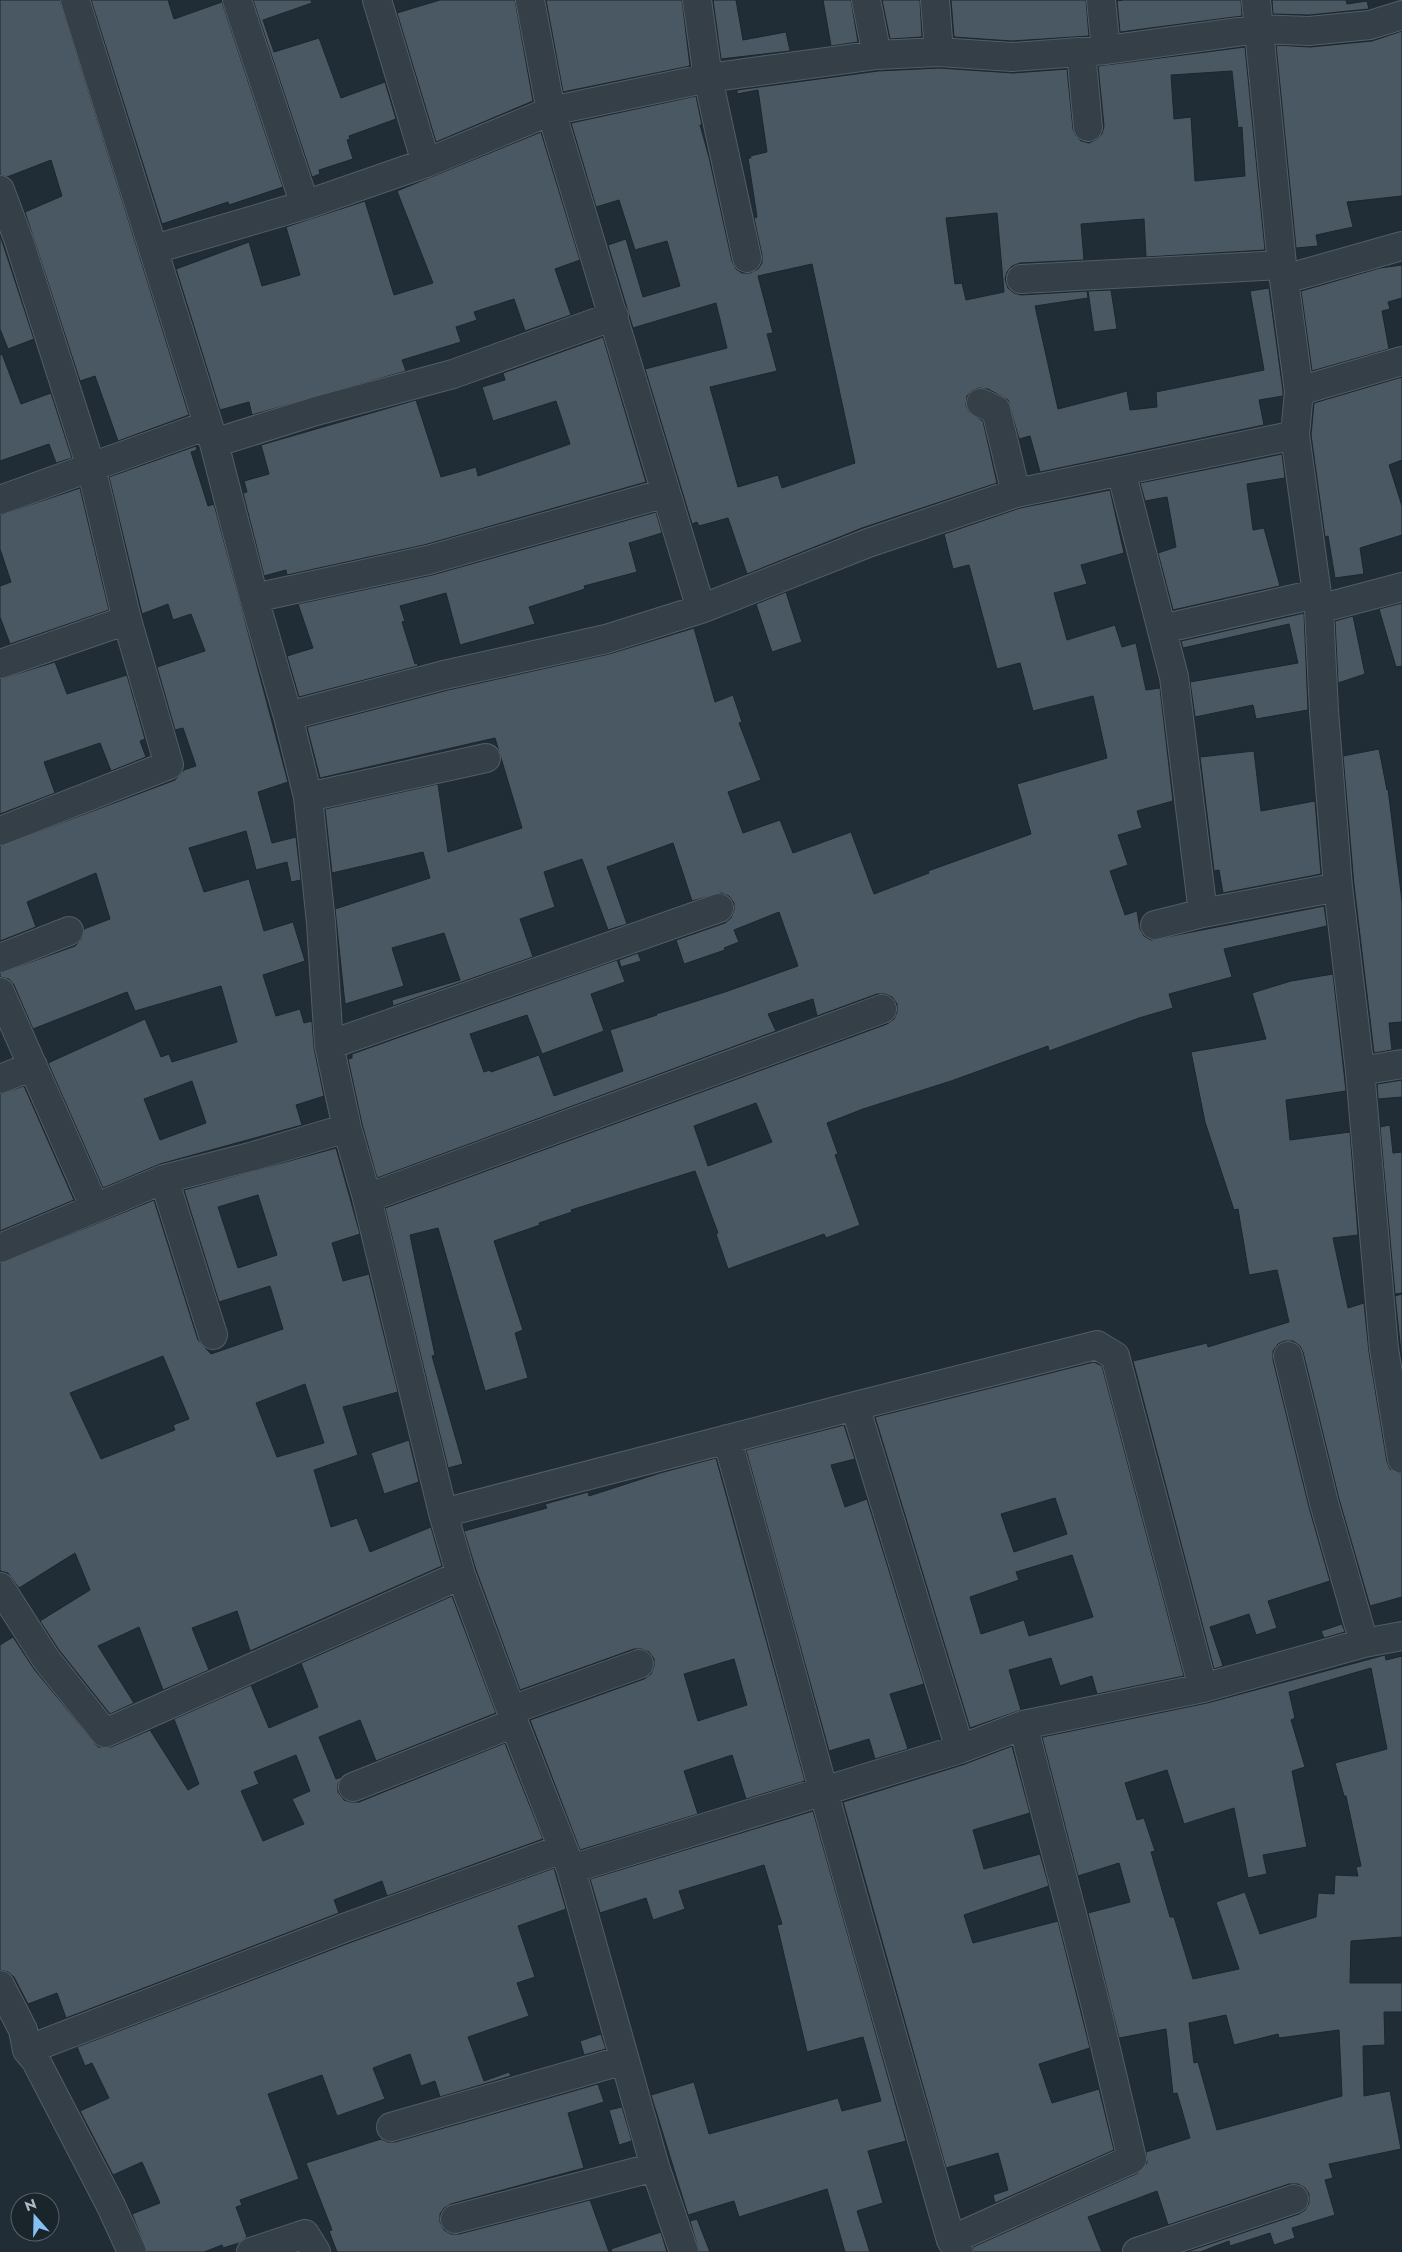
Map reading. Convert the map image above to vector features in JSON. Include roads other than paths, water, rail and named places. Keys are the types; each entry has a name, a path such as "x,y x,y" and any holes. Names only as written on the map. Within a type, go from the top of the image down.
{"street":[{"path":"76,0 211,434 254,598 288,716 308,797 321,923 328,1045 443,1513 461,1575 512,1716 567,1859 654,2167 684,2252"},
{"path":"237,0 305,205"},
{"path":"378,0 426,163"},
{"path":"530,0 551,111 701,609"},
{"path":"696,0 708,78 746,258"},
{"path":"866,0 877,54"},
{"path":"935,0 940,52"},
{"path":"1088,127 1093,51 1101,0"},
{"path":"1256,0 1284,272 1299,392 1295,435 1317,602 1338,887 1360,1070 1384,1349 1402,1458"},
{"path":"155,249 305,205 426,163 551,111 708,78 877,54 940,52 1012,57 1093,51 1259,29 1309,31 1370,25 1402,15"},
{"path":"0,190 19,242 91,467 127,620 169,765 0,831"},
{"path":"1021,279 1284,272 1402,246"},
{"path":"0,500 91,467 211,434 316,411 454,374 614,316"},
{"path":"1299,392 1402,361"},
{"path":"981,403 996,410 1016,493"},
{"path":"288,716 444,674 606,639 701,609 868,543 1016,493 1295,435"},
{"path":"1121,471 1174,677 1203,913"},
{"path":"254,598 428,560 666,493"},
{"path":"1162,628 1402,587"},
{"path":"0,664 127,620"},
{"path":"308,797 486,758"},
{"path":"1155,925 1203,913 1338,887"},
{"path":"328,1045 719,908"},
{"path":"0,958 69,931"},
{"path":"0,992 95,1208"},
{"path":"367,1198 882,1009"},
{"path":"1360,1070 1402,1064"},
{"path":"0,1079 33,1066"},
{"path":"0,1248 164,1179 250,1157 347,1128"},
{"path":"164,1179 213,1335"},
{"path":"443,1513 1097,1345 1115,1356 1203,1688"},
{"path":"1288,1356 1324,1503 1364,1643"},
{"path":"855,1406 960,1749"},
{"path":"727,1439 779,1620 823,1790 955,2246 1132,2159 1096,2007 1023,1725"},
{"path":"0,1587 46,1659 105,1733 461,1575"},
{"path":"17,2040 344,1928 567,1859 823,1790 960,1749 1023,1725 1203,1688 1364,1643 1402,1636"},
{"path":"353,1787 512,1716 639,1664"},
{"path":"0,1985 17,2040 36,2061 111,2206 132,2252"},
{"path":"391,2126 624,2060"},
{"path":"455,2219 654,2167"},
{"path":"1137,2252 1294,2198"},
{"path":"251,2252 304,2234 316,2252"}]}
